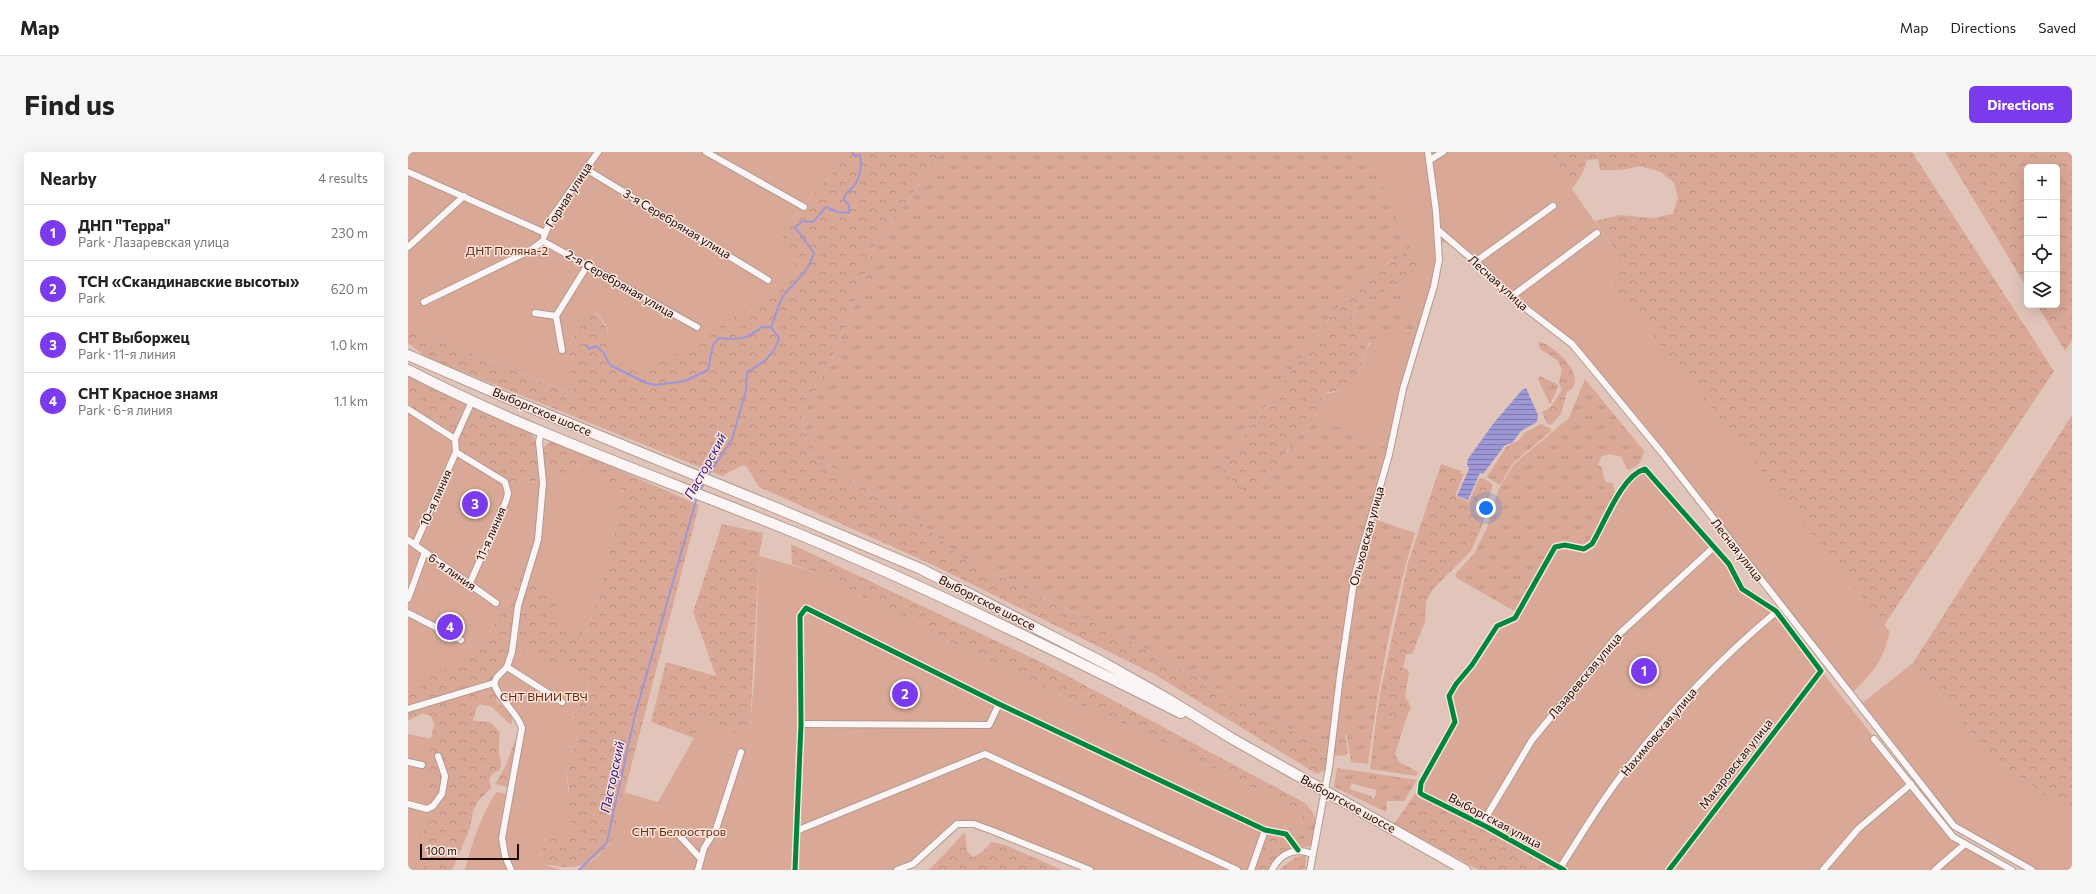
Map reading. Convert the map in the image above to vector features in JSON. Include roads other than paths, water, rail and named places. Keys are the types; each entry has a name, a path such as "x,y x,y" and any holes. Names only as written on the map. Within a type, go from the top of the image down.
{"main road":[{"name":"Выборгское шоссе","path":"408,355 921,570 998,608 1166,698 1231,738 1465,870"},
{"name":"Выборгское шоссе","path":"408,370 472,401 542,431 763,520 913,583 1231,738"}],"street":[{"name":"Горная улица","path":"543,240 544,233 552,217 586,169 596,152"},
{"path":"706,152 804,207"},
{"name":"Ольховская улица","path":"1310,870 1325,791 1355,574 1389,455 1413,353 1434,286 1439,260 1438,230 1428,152"},
{"path":"1430,160 1442,152"},
{"name":"3-я Серебряная улица","path":"586,169 768,280"},
{"path":"408,172 544,233"},
{"path":"408,247 464,196"},
{"path":"1475,262 1553,206"},
{"name":"Лесная улица","path":"1438,230 1475,262 1511,297 1572,344 1663,454 1954,826 2032,870"},
{"path":"1511,297 1597,233"},
{"path":"424,302 531,250 543,240"},
{"name":"2-я Серебряная улица","path":"543,240 697,328"},
{"path":"562,350 556,316 587,266"},
{"path":"535,314 556,316"},
{"path":"456,452 455,439 472,401"},
{"path":"408,409 455,439"},
{"path":"408,709 494,683 497,677 507,667 514,646 517,614 524,582 535,550 540,525 543,483 539,442 542,431"},
{"name":"11-я линия","path":"456,452 493,473 505,482 508,493 506,501 470,583"},
{"name":"10-я линия","path":"415,545 456,452"},
{"name":"Выборгская улица","path":"1562,869 1482,824 1420,793 1421,784 1454,722 1449,696 1456,684 1472,665 1497,626 1515,618 1555,547 1565,545 1584,549 1592,544 1625,483 1636,472 1645,468 1714,547"},
{"name":"6-я линия","path":"408,540 470,583 496,604"},
{"path":"1714,547 1729,564 1742,589 1776,612"},
{"name":"Лазаревская улица","path":"1482,824 1532,740 1618,635 1714,547"},
{"path":"408,599 425,552"},
{"path":"795,870 801,724 800,616 806,608 999,704 1265,830 1286,834 1298,850 1312,854"},
{"name":"Макаровская улица","path":"1668,870 1821,670 1776,612"},
{"name":"Нахимовская улица","path":"1562,869 1615,784 1656,731 1747,637 1776,612"},
{"path":"408,614 461,640"},
{"path":"507,667 562,702"},
{"path":"494,683 499,696 519,719 522,728 502,838 504,856 511,870"},
{"path":"801,724 989,725 999,704"},
{"path":"1874,738 1953,837 2002,868 2012,870"},
{"path":"698,870 704,848 716,829 741,752"},
{"path":"796,832 985,754 1237,870"},
{"path":"408,804 424,808 433,806 442,794 445,784 445,776 438,756"},
{"path":"408,762 422,765"},
{"path":"1823,870 1858,829 1911,784"},
{"path":"897,870 913,864 956,824 964,823 993,831 1090,870"},
{"path":"1251,870 1265,830"},
{"path":"677,833 701,859"},
{"path":"1935,870 1965,844"},
{"path":"1272,870 1286,855 1298,850"}],"waterway":[{"name":"Пасторский","path":"707,477 732,439 746,390 747,372 767,359 777,344 779,338 771,327 780,302 784,295 809,266 812,260 814,253 795,227 803,221 813,222 826,207 837,212 849,213 849,205 844,200 845,194 850,191 856,182 861,166 860,155 855,156 852,152"},
{"path":"586,345 589,349 596,346 603,352 610,365 646,383 656,385 685,381 708,370 713,345 719,338 742,338 762,327 771,327"},
{"name":"Пасторский","path":"700,491 704,483"},
{"name":"Пасторский","path":"579,870 607,842 635,715 697,497"}],"place":[{"name":"СНТ Выборжец","path":"475,504"},
{"name":"СНТ Красное знамя","path":"450,627"},
{"name":"ДНП \"Терра\"","path":"1644,671"},
{"name":"ТСН «Скандинавские высоты»","path":"905,694"}],"park label":[{"name":"ДНТ Поляна-2","path":"507,251"},
{"name":"СНТ ВНИИ ТВЧ","path":"544,697"},
{"name":"СНТ Белоостров","path":"679,832"}]}
